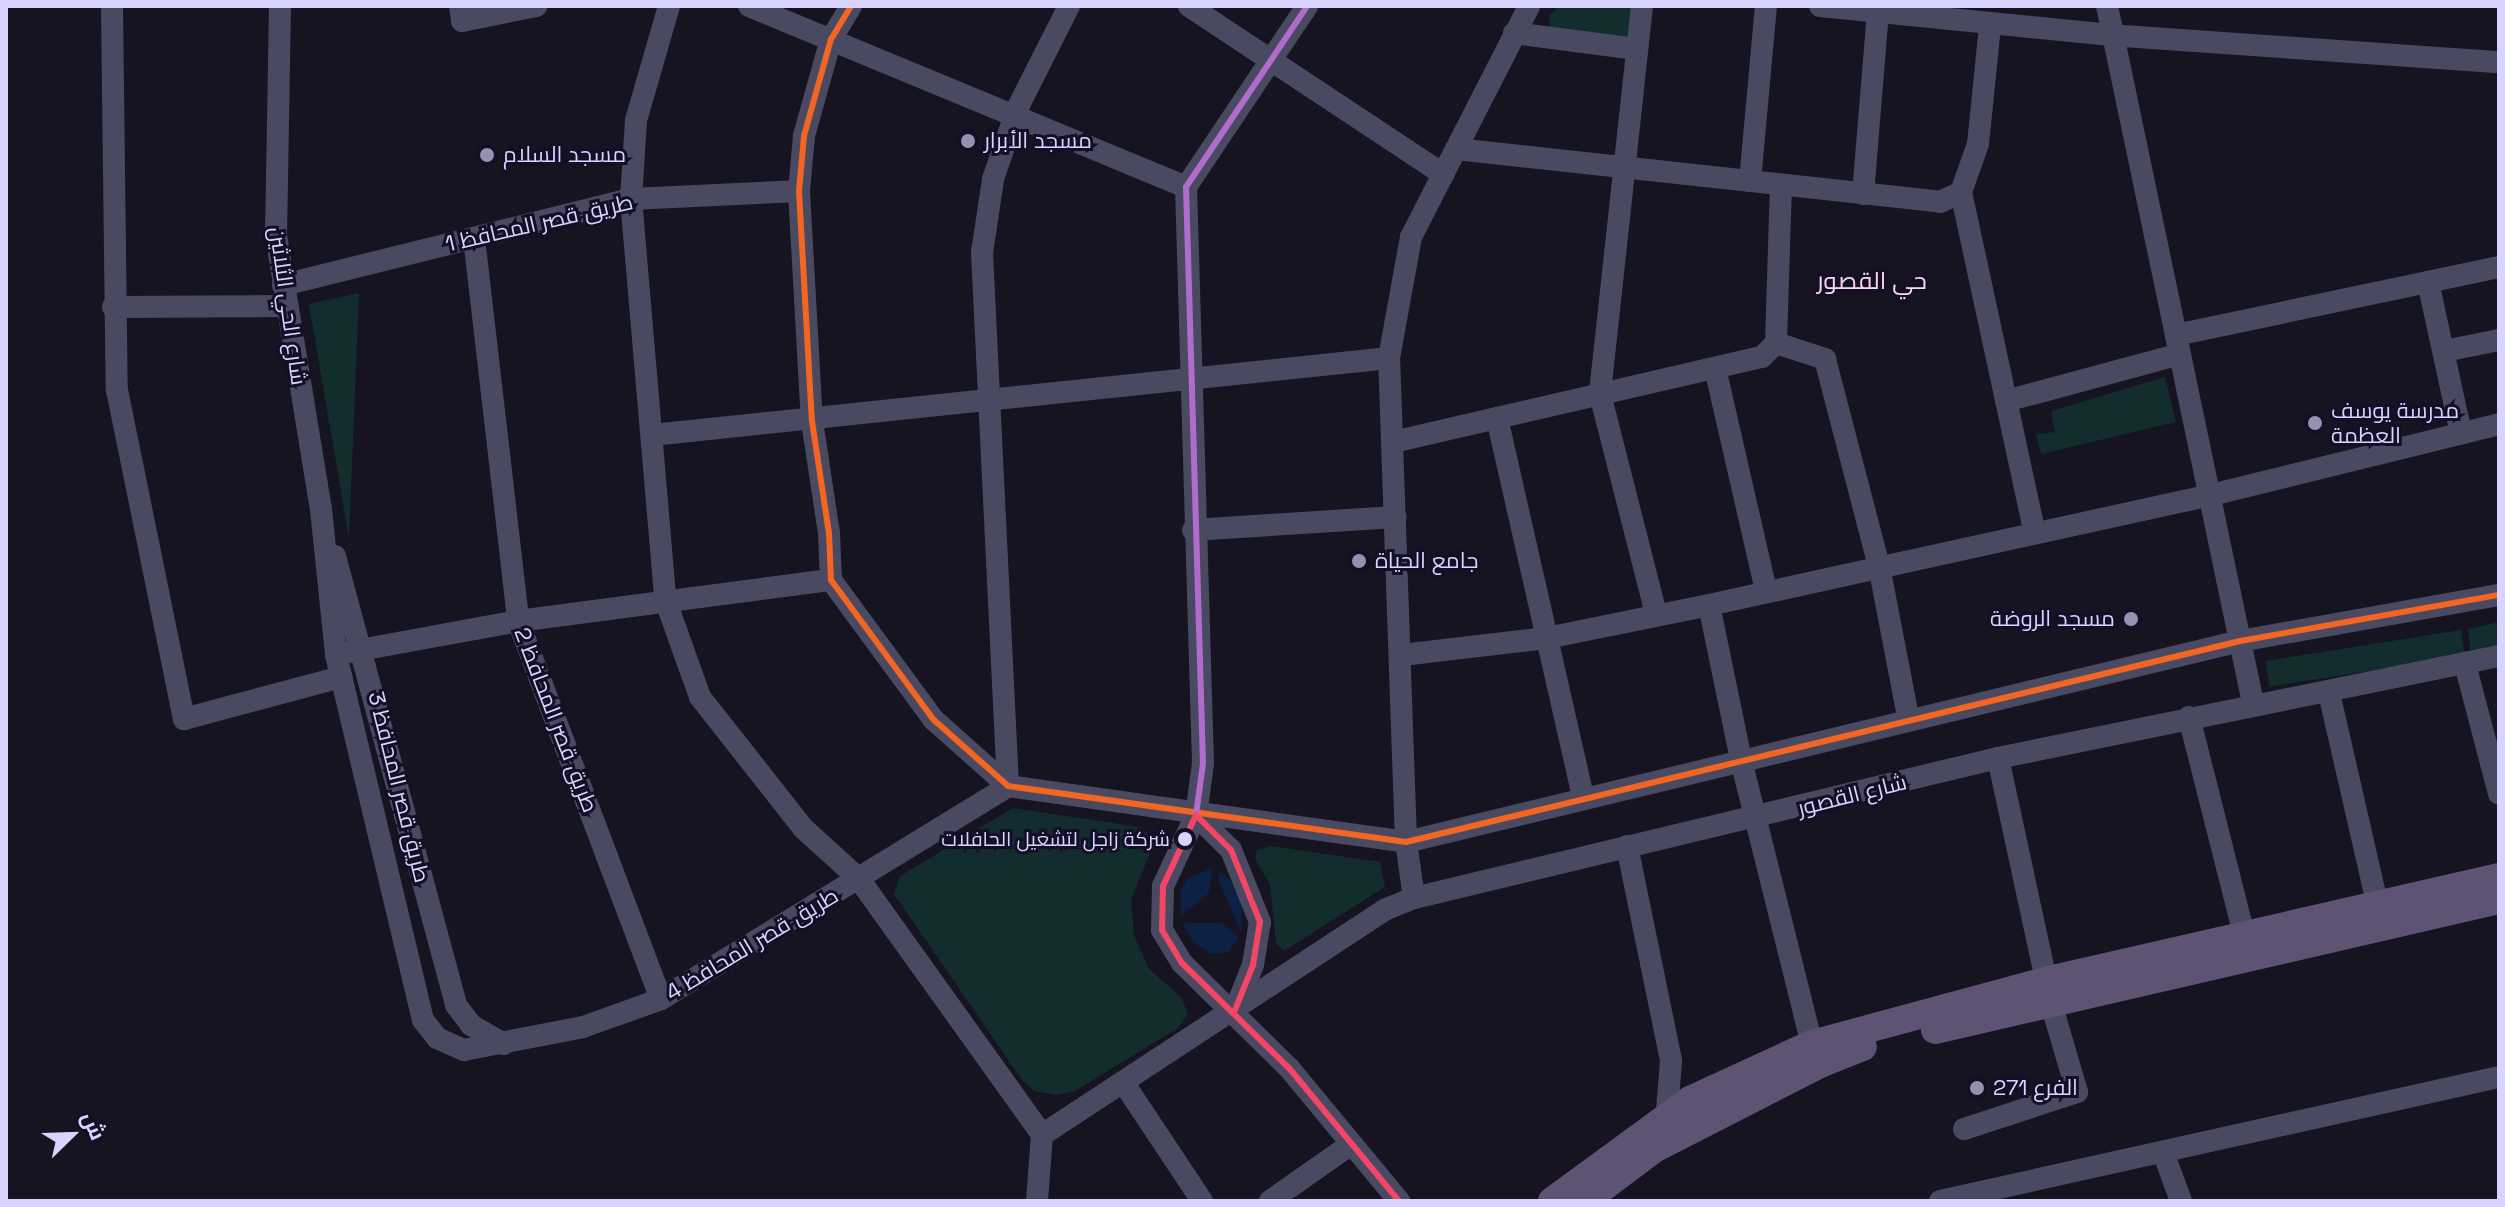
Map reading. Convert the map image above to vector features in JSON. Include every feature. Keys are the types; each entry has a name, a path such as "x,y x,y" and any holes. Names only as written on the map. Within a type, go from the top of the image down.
{"main road":[{"path":"1585,1201 1654,1149 1857,1049 2244,934 2499,877"},
{"path":"1552,1201 1670,1114 1812,1044 2499,900"}],"street":[{"path":"112,6 113,307 117,390 184,719 341,677"},
{"name":"شارع الحي الثلاثين","path":"280,6 276,235 321,509"},
{"path":"460,6 462,21 536,6"},
{"path":"669,6 636,120 631,199 665,599 700,697 803,828 859,879 1042,1135 1037,1201"},
{"path":"749,6 1014,119 1186,187"},
{"path":"851,6 831,39 804,136 799,191 812,421 829,534 831,580 934,720 1008,786 1196,815 1406,842 1908,717 2240,641 2499,595"},
{"path":"1008,786 1000,560 987,402 982,253 993,179 1014,119 1069,6"},
{"path":"1189,6 1443,174"},
{"path":"1307,6 1186,187 1193,530 1203,763 1196,815 1163,886 1162,930 1182,963 1235,1010 1399,1201"},
{"path":"1642,6 1600,394 1656,613"},
{"path":"1750,181 1766,6"},
{"path":"1820,6 1878,12 1931,12 1990,25 2109,35 2499,62"},
{"path":"2107,6 2109,35 2211,495 2253,703"},
{"path":"1863,194 1878,12"},
{"path":"1414,898 1406,842 1402,655 1389,358 1411,237 1520,16 1637,49"},
{"path":"1990,25 1978,144 1961,192 2034,531"},
{"path":"1456,149 1940,202 1961,192"},
{"path":"1393,442 1762,357 1776,343 1781,185"},
{"name":"طريق قصر المحافظ 1","path":"113,307 284,296 474,238 631,199 799,191"},
{"name":"طريق قصر المحافظ 2","path":"474,238 518,621 661,999"},
{"path":"2006,401 2178,345 2499,267"},
{"path":"2428,282 2461,433"},
{"path":"2444,351 2499,340"},
{"path":"1776,343 1825,359 1879,566 1908,717"},
{"path":"652,435 812,421 1389,358"},
{"path":"1715,368 1766,591"},
{"path":"1497,418 1583,797"},
{"path":"1402,655 1547,638 1656,613 1709,605 2034,531 2211,495 2499,424"},
{"name":"طريق قصر المحافظ 3","path":"321,509 364,649 456,1005 471,1025 504,1044"},
{"name":"طريق قصر المحافظ 4","path":"321,509 336,655 423,1020 437,1038 464,1050 583,1027 661,999 1008,786"},
{"path":"1193,530 1396,517"},
{"path":"336,655 518,621 665,599 831,580"},
{"path":"1709,605 1741,760 1812,1044"},
{"name":"شارع القصور","path":"1042,1135 1125,1085 1384,910 1414,898 1627,846 1756,820 1998,758 2253,703 2329,693 2499,656"},
{"path":"2465,664 2499,794"},
{"path":"2329,693 2377,902"},
{"path":"2189,717 2244,934"},
{"path":"1964,1129 2077,1092 2050,992 1998,758"},
{"path":"1196,815 1231,850 1260,922 1253,965 1235,1010"},
{"path":"1627,846 1671,1061 1670,1114 1654,1149"},
{"path":"1940,1201 2051,1179 2499,1077"},
{"path":"1125,1085 1202,1201"},
{"path":"1270,1201 1350,1145"},
{"path":"2163,1152 2181,1201"},
{"path":"2051,1179 2058,1201"}],"green space":[{"path":"1558,6 1634,8 1631,45 1551,33 1549,16"},
{"path":"359,293 349,539 309,304"},
{"path":"2165,377 2176,422 2041,454 2036,434 2055,432 2051,411"},
{"path":"2499,622 2499,649 2471,655 2468,629"},
{"path":"2461,630 2465,656 2270,687 2265,661"},
{"path":"1013,808 1140,827 1150,834 1152,848 1131,900 1134,935 1149,969 1181,997 1188,1014 1178,1028 1075,1091 1056,1095 1034,1091 1022,1080 894,894 900,876"},
{"path":"1271,846 1380,862 1385,887 1284,951 1276,943 1270,885 1255,859 1257,850"}],"water":[{"path":"1212,868 1209,893 1181,916 1181,890 1188,878"},
{"path":"1220,872 1231,880 1242,904 1241,932 1218,879"},
{"path":"1182,923 1222,923 1239,938 1227,953 1211,954 1193,942"}],"transit line":[{"path":"851,6 831,39 804,136 799,191 812,421 829,534 831,580 934,720 1008,786 1406,842 2240,641 2499,595"},
{"path":"1196,815 1203,763 1186,187 1307,6"},
{"path":"1235,1010 1253,965 1260,922 1231,850 1196,815 1163,886 1162,930 1182,963 1289,1068 1399,1201"}],"place":[{"name":"مسجد الأبرار","path":"968,141"},
{"name":"مسجد السلام","path":"487,155"},
{"name":"مدرسة يوسف العظمة","path":"2315,423"},
{"name":"جامع الحياة","path":"1359,561"},
{"name":"مسجد الروضة","path":"2131,619"},
{"name":"شركة زاجل لتشغيل الحافلات","path":"1185,839"},
{"name":"الفرع 271","path":"1977,1088"}],"district":[{"name":"حي القصور","path":"1872,281"}]}
